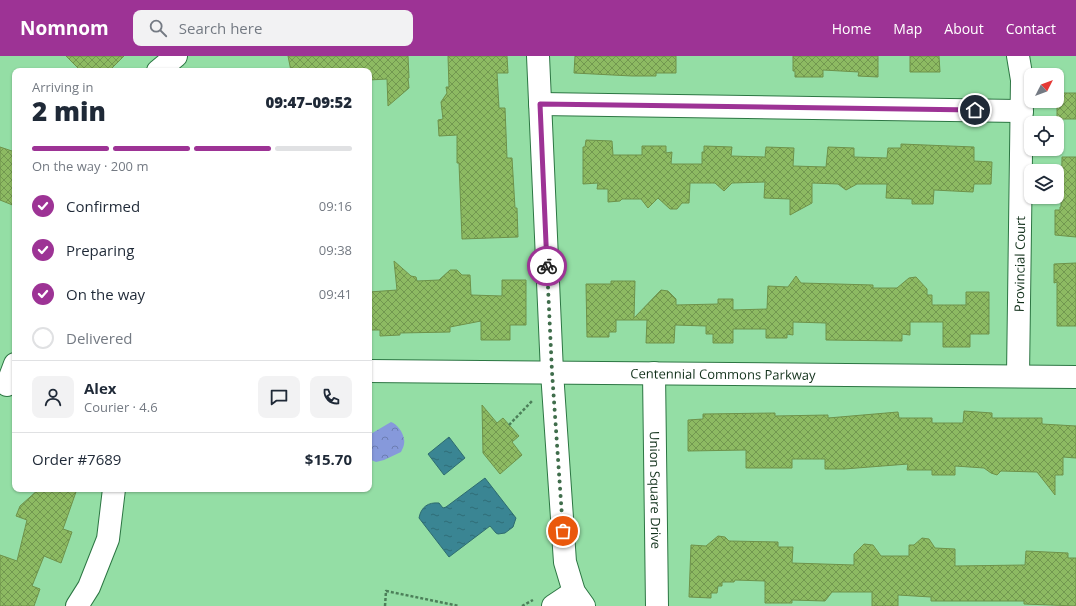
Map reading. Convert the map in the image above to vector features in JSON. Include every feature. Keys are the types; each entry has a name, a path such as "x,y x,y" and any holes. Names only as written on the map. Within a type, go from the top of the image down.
{"street":[{"path":"162,68 176,56"},
{"path":"538,56 552,372 565,562 579,599 553,606"},
{"name":"Provincial Court","path":"1018,56 1022,80 1018,376"},
{"path":"540,104 1022,111"},
{"name":"Centennial Commons Parkway","path":"372,371 1076,377"},
{"path":"8,385 12,373"},
{"name":"Union Square Drive","path":"654,373 657,606"},
{"path":"78,606 89,587 108,539 114,492"}],"path":[{"path":"509,425 531,401 537,398"},
{"path":"385,606 386,591 458,606"}],"green space":[{"path":"391,422 393,423 401,431 403,436 404,444 401,452 384,460 376,462 372,460 372,433"}],"water":[{"path":"449,437 465,458 444,475 428,454"},
{"path":"485,478 516,518 513,527 505,533 498,534 490,526 449,557 419,518 421,511 428,504 432,503 439,503 443,508 446,507"}],"building":[{"path":"66,56 124,56 112,68 78,68"},
{"path":"288,56 408,56 409,88 388,106 387,79 372,80 372,68 290,68"},
{"path":"448,56 507,56 508,73 497,73 499,108 505,108 507,158 512,158 518,237 462,239 459,163 457,163 457,135 439,136 438,120 443,119 441,102 447,93 446,87 449,87"},
{"path":"575,56 676,56 676,73 656,73 656,76 632,76 574,73"},
{"path":"793,56 878,56 878,77 858,76 859,72 823,70 823,77 795,77 795,71 793,71"},
{"path":"910,56 939,56 940,72 910,72"},
{"path":"1064,93 1076,93 1076,119 1064,119 1064,116 1057,116 1057,108 1064,108"},
{"path":"586,140 612,141 613,155 642,155 642,146 666,146 666,153 672,152 671,164 702,164 702,152 704,152 704,146 732,147 731,156 765,157 766,147 794,148 793,166 826,167 828,147 854,148 854,157 887,158 888,148 901,148 901,144 974,147 974,161 992,162 991,184 974,184 973,192 934,190 933,204 912,204 912,199 886,198 887,184 857,184 846,190 838,184 812,183 812,203 790,215 790,199 764,198 765,182 732,183 724,191 715,183 690,183 689,203 682,203 677,209 670,209 658,198 648,208 641,199 622,199 620,201 608,202 608,189 597,189 598,183 583,184 583,147 585,147"},
{"path":"0,147 12,151 12,205 0,200"},
{"path":"1062,157 1076,157 1076,237 1055,235 1055,210 1060,210 1061,204 1064,204 1064,164 1062,164"},
{"path":"394,261 411,276 416,277 417,281 439,280 450,270 457,270 462,275 470,275 471,295 502,296 502,280 526,280 526,325 510,325 510,340 481,340 481,321 450,327 450,332 400,333 400,335 380,336 380,330 372,330 372,292 397,290"},
{"path":"1076,263 1076,326 1057,326 1057,282 1054,283 1054,264"},
{"path":"796,276 801,283 873,285 873,288 897,288 909,278 916,277 927,289 927,295 932,295 932,305 966,305 966,292 989,292 989,334 970,334 970,347 943,347 943,322 910,322 910,335 902,334 902,341 826,340 826,323 793,322 793,335 787,334 787,338 766,338 766,329 733,329 733,343 713,343 713,334 706,334 706,326 675,325 674,343 646,343 647,320 616,320 616,332 609,332 609,337 587,337 586,284 611,284 611,281 635,281 634,318 661,290 668,291 676,299 676,305 718,304 718,299 733,299 733,310 767,309 768,286 788,287"},
{"path":"482,405 497,423 503,418 519,436 512,442 522,455 500,474 483,453"},
{"path":"964,411 992,413 992,418 1042,418 1042,424 1076,426 1076,458 1063,457 1063,475 1055,475 1055,495 1037,472 1001,471 997,475 984,468 955,466 955,475 932,475 932,470 907,470 908,464 825,469 825,459 792,459 792,468 746,468 746,450 688,451 688,420 703,419 703,414 775,413 775,416 828,415 828,418 898,412 899,418 932,418 932,423 963,423"},
{"path":"36,492 76,492 63,529 72,532 61,563 44,556 32,586 40,589 34,606 0,606 0,555 17,561 27,520 16,516 20,506"},
{"path":"718,536 725,537 729,541 778,542 778,547 793,547 792,563 854,565 854,554 864,544 873,545 881,556 909,556 909,545 914,545 922,538 929,539 935,548 955,549 955,566 1025,565 1026,551 1068,553 1068,558 1076,558 1076,606 1024,604 1024,601 931,601 931,597 898,595 898,606 872,606 872,592 832,592 825,601 792,600 792,603 765,603 765,581 735,580 734,582 722,582 722,586 718,586 717,593 711,593 711,598 689,597 691,545 706,546"}],"way so far":[{"path":"547,266 552,372 563,531"}],"route":[{"path":"547,266 540,104 975,110"}]}
